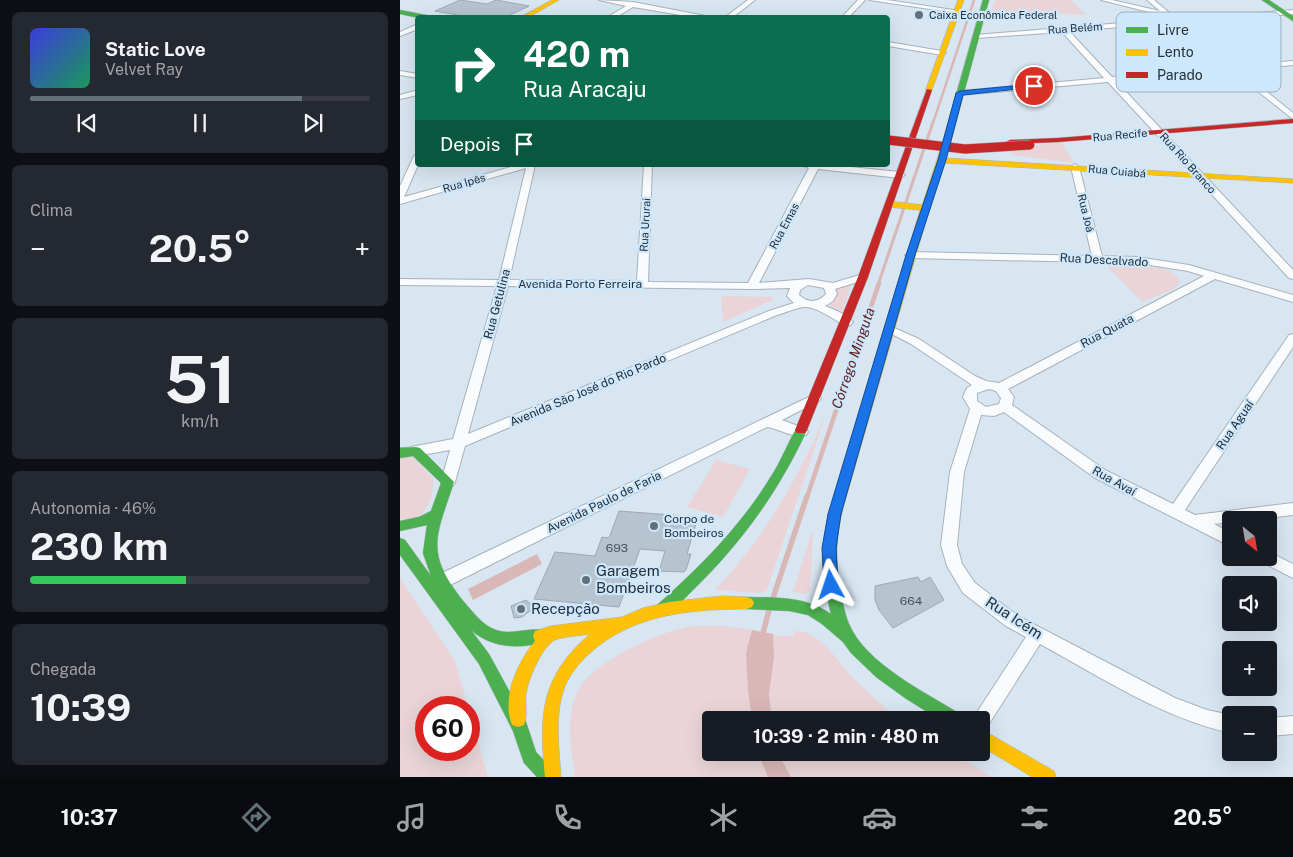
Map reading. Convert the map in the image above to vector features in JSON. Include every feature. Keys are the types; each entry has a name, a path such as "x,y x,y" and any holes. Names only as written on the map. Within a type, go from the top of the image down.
{"main road":[{"path":"528,15 556,0"},
{"path":"848,637 831,585 830,537 910,255 942,160 946,141 938,110 942,53 961,0"},
{"path":"661,610 688,588 732,542 792,455 893,204 912,137 938,110 960,93 986,0"},
{"path":"1265,0 1290,15"},
{"path":"400,12 416,15"},
{"name":"Rua Recife","path":"946,141 968,144 1058,140 1293,121"},
{"path":"890,133 912,137"},
{"path":"890,142 965,149 1030,145 1058,140"},
{"path":"890,142 937,152 1026,158 1052,161 1075,167"},
{"name":"Rua Cuiabá","path":"942,160 1075,167 1201,177 1293,180"},
{"path":"893,204 927,208"},
{"path":"416,450 448,482 438,514 430,555 442,581 475,625 488,634 504,639 520,639 625,620 695,603 736,602 800,606 820,614 848,637 877,668 941,711"},
{"name":"Avenida São José do Rio Pardo","path":"400,453 416,450"},
{"path":"400,526 421,522 438,514"},
{"path":"400,544 484,659 520,728 530,757 548,777"},
{"path":"553,777 550,738 552,712 563,674 589,644 625,620"},
{"path":"520,728 516,706 520,679 526,663 537,647 551,634"},
{"path":"990,743 1048,777"}],"street":[{"path":"602,0 696,15"},
{"path":"614,15 639,0"},
{"path":"731,15 752,0"},
{"path":"847,15 862,0"},
{"path":"872,0 957,12"},
{"path":"1104,0 1158,12"},
{"path":"1150,0 1165,12"},
{"name":"Rua Belém","path":"977,36 1116,25"},
{"path":"400,34 415,27"},
{"name":"Rua Rio Branco","path":"1063,29 1116,86"},
{"path":"890,44 942,53"},
{"path":"400,73 415,76"},
{"path":"960,93 1116,78"},
{"name":"Rua Rio Branco","path":"1122,92 1293,276"},
{"path":"1263,92 1293,117"},
{"path":"400,97 415,93"},
{"path":"400,196 415,163"},
{"name":"Rua Ipês","path":"400,201 522,167"},
{"name":"Rua Getulina","path":"448,482 502,284 529,167"},
{"name":"Rua Ururai","path":"642,284 648,167"},
{"name":"Rua Emas","path":"756,286 811,167"},
{"path":"821,167 900,175"},
{"name":"Rua Joá","path":"1075,167 1098,259"},
{"name":"Rua Descalvado","path":"910,255 1098,259 1165,264 1214,275 1293,299"},
{"name":"Rua Quata","path":"1000,388 1214,275"},
{"path":"828,286 863,277"},
{"name":"Avenida Porto Ferreira","path":"400,282 756,286 812,282 828,286"},
{"path":"801,284 795,288 801,300"},
{"name":"Avenida Porto Ferreira","path":"756,286 834,313 847,322"},
{"name":"Avenida São José do Rio Pardo","path":"416,450 460,443 801,300 819,304 830,298 832,294 828,286"},
{"path":"890,330 921,344 967,379 983,385 1000,388 1008,397 1005,407 993,412 977,408 970,400 971,392 967,379"},
{"name":"Rua Aguaí","path":"1176,512 1293,338"},
{"path":"971,392 983,385"},
{"name":"Avenida Paulo de Faria","path":"442,581 816,398"},
{"name":"Rua Avaí","path":"1005,407 1100,474 1136,494 1222,535"},
{"name":"Rua Icém","path":"977,408 957,472 948,545 955,566 969,588 1012,621 1170,705 1206,719 1222,722"},
{"path":"765,422 780,424 801,432"},
{"path":"1194,521 1293,509"},
{"path":"1278,564 1293,571"},
{"path":"987,711 1037,634"},
{"path":"1277,726 1293,725"}],"shaded area":[{"path":"995,0 1071,0 1086,15 1040,12 1024,20 990,17"},
{"path":"1061,141 1074,163 1012,155 1010,151"},
{"path":"1106,265 1161,268 1172,272 1180,281 1176,288 1142,302"},
{"path":"851,285 843,311 830,306 836,295 834,288"},
{"path":"721,296 772,297 773,300 723,322"},
{"path":"826,414 767,590 761,593 715,590 750,549 765,528 791,485"},
{"path":"409,453 433,478 433,489 428,505 418,518 400,519 400,456"},
{"path":"716,460 750,469 723,517 687,507"},
{"path":"813,528 810,591 805,594 793,592"},
{"path":"537,554 542,564 473,600 468,589"},
{"path":"400,578 455,661 465,696 415,696 415,761 480,761 480,748 488,777 400,777"},
{"path":"693,626 725,626 752,630 746,653 751,711 702,711 702,761 761,761 768,777 575,777 570,720 575,697 580,687 588,677 615,657 648,640"},
{"path":"752,630 773,634 774,657 769,695 771,711 751,711 746,653"},
{"path":"796,631 805,632 821,642 854,679 890,711 771,711 769,695 774,657 773,634 792,636"},
{"path":"761,761 782,761 791,777 768,777"},
{"path":"782,761 966,761 992,777 791,777"}],"building":[{"path":"460,0 487,4 496,0 529,6 510,15 457,15 435,11"},
{"path":"619,511 698,517 687,554 691,554 686,570 684,572 659,571 665,551 640,549 619,607 534,599 555,552 595,556 602,537 609,538"},
{"path":"918,577 921,582 930,577 944,600 893,628 879,610 875,600 875,586"},
{"name":"Recepção","path":"526,600 532,605 530,611 522,617 514,618 511,606"}],"waterway":[{"name":"Córrego Minguta","path":"933,123 974,0"},
{"name":"Córrego Minguta","path":"878,285 933,122"},
{"name":"Córrego Minguta","path":"807,497 879,283"},
{"name":"Córrego Minguta","path":"773,598 807,496"},
{"name":"Córrego Minguta","path":"762,637 769,610"}],"traffic: fast":[{"path":"947,141 986,0"},
{"path":"1265,0 1293,19"},
{"path":"400,12 416,15"},
{"path":"661,610 703,571 742,528 775,481 801,430"},
{"path":"400,453 416,451 448,482 433,526 430,553 437,574 453,599 473,622 490,635 508,639 540,636"},
{"path":"837,508 831,536 830,565 839,617 847,635 856,648 881,672 940,711"},
{"path":"400,526 421,522 438,514"},
{"path":"400,544 484,659 520,728 530,757 548,777"},
{"path":"747,603 781,604 806,608 822,616 848,637"}],"traffic: slow":[{"path":"528,15 556,0"},
{"path":"929,90 961,0"},
{"path":"837,508 890,330 910,255 947,141"},
{"path":"942,160 1293,181"},
{"path":"888,204 927,208"},
{"path":"553,777 550,725 553,700 562,676 577,655 596,638 618,624 643,615 669,608 696,604 747,603"},
{"path":"540,636 619,622"},
{"path":"518,719 518,694 524,672 535,652 551,633"},
{"path":"990,742 1048,777"}],"traffic: jam":[{"path":"801,430 863,277 929,90"},
{"path":"1010,142 1058,140 1293,121"},
{"path":"890,140 965,149 1030,145"}],"place":[{"name":"Caixa Econômica Federal","path":"919,15"},
{"name":"Corpo de Bombeiros","path":"654,526"},
{"name":"Garagem Bombeiros","path":"586,580"},
{"name":"Recepção","path":"521,609"}],"route":[{"path":"831,585 829,548 835,514 890,330 910,255 942,160 960,93 1034,86"}]}
